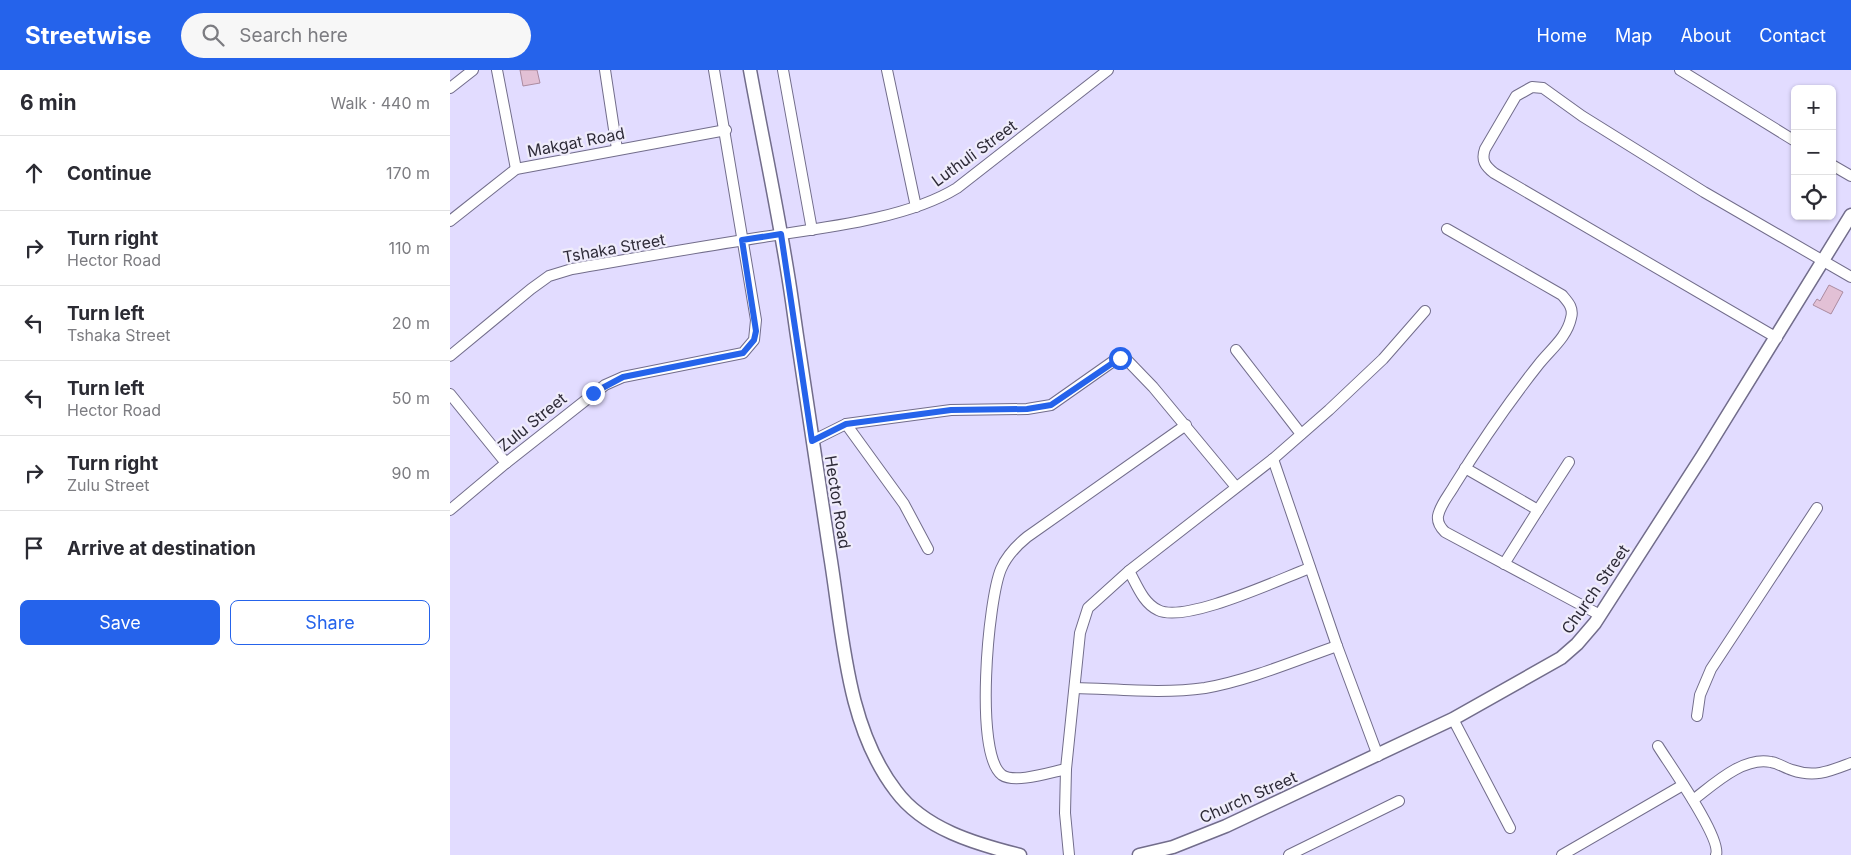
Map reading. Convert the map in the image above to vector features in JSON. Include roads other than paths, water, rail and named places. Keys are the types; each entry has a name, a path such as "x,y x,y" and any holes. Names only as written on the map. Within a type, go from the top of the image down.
{"street":[{"path":"450,88 473,70"},
{"path":"497,70 516,169"},
{"path":"605,70 617,149"},
{"path":"714,70 726,130 742,240"},
{"name":"Hector Road","path":"750,70 781,234 849,672 864,734 871,751 898,794 922,816 970,841 1020,855"},
{"path":"783,70 812,230"},
{"path":"887,70 916,207"},
{"name":"Luthuli Street","path":"781,234 812,230 916,207 942,197 957,188 1108,70"},
{"path":"1680,70 1791,139"},
{"path":"1777,338 1489,169 1484,162 1483,154 1511,101 1526,88 1536,86 1544,88 1582,116 1704,192 1851,277"},
{"name":"Makgat Road","path":"450,221 516,169 726,130"},
{"path":"1836,167 1851,176"},
{"name":"Church Street","path":"1139,855 1172,847 1217,830 1378,756 1453,719 1561,658 1583,638 1600,615 1777,338 1851,215"},
{"path":"1447,229 1562,295 1572,310 1568,329 1528,378 1465,468 1438,516 1440,525 1446,532 1600,615"},
{"name":"Tshaka Street","path":"450,356 549,276 572,269 781,234"},
{"name":"Zulu Street","path":"450,510 506,462 605,385 623,377 743,353 754,340 756,320 742,240"},
{"path":"1069,855 1065,813 1066,769 1080,633 1086,613 1096,599 1129,571 1273,459 1356,386 1425,311"},
{"path":"1236,350 1301,434"},
{"path":"812,441 846,424 951,410 1039,408 1051,405 1120,358 1128,360 1133,365 1236,486"},
{"path":"450,394 506,462"},
{"path":"846,424 904,504 928,549"},
{"path":"1066,769 1012,779 1000,772 995,763 985,718 985,693 992,615 999,574 1009,555 1018,544 1186,425"},
{"path":"1273,459 1337,646 1378,756"},
{"path":"1504,564 1569,462"},
{"path":"1465,468 1538,510"},
{"path":"1697,716 1700,695 1711,669 1818,508"},
{"path":"1129,571 1144,598 1151,606 1165,613 1180,614 1196,611 1310,568"},
{"path":"1075,688 1175,690 1206,688 1337,646"},
{"path":"1453,719 1510,828"},
{"path":"1658,746 1693,800 1716,842 1716,855"},
{"path":"1693,800 1744,766 1759,762 1771,762 1807,775 1822,774 1851,763"},
{"path":"1562,855 1683,785"},
{"path":"1289,855 1399,801"}]}
